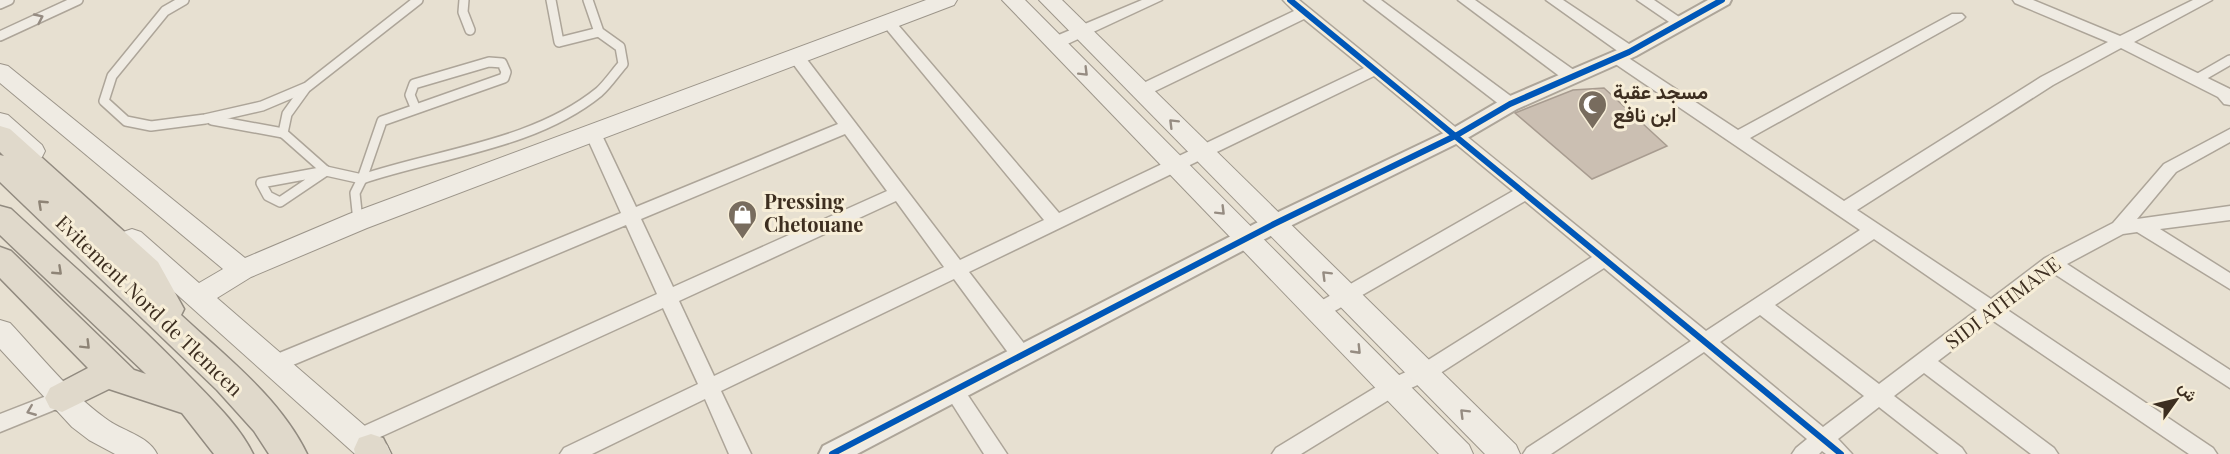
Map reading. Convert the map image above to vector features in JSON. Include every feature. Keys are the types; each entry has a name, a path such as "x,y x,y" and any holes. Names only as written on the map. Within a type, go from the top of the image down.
{"highway":[{"path":"0,136 147,270 183,335"},
{"name":"Evitement Nord de Tlemcen","path":"0,165 183,335 258,413 289,454"},
{"name":"Evitement Nord de Tlemcen","path":"0,217 156,363 194,403 235,454"},
{"path":"0,259 123,381 194,403"},
{"path":"62,398 112,371"}],"main road":[{"path":"197,297 242,270 358,221 946,0"},
{"path":"1013,0 1458,454"},
{"path":"1050,0 1506,454"},
{"path":"0,71 242,270"},
{"path":"0,121 370,449"},
{"path":"0,331 62,398 99,431 142,454"}],"street":[{"path":"1055,43 1080,30 1155,0"},
{"path":"1290,0 1457,135 1524,193 1841,454"},
{"path":"1371,0 1510,104"},
{"path":"1465,0 1572,77"},
{"path":"1553,0 1737,138 2206,454"},
{"path":"1644,0 1680,23"},
{"path":"832,454 1274,224 1457,135 1510,104 1623,54 1722,0"},
{"path":"2020,0 2121,42 2224,93 2230,100"},
{"path":"1844,210 2047,81 2205,0"},
{"path":"1141,90 1305,12"},
{"path":"1737,138 1957,17"},
{"path":"888,22 1056,222"},
{"path":"796,57 1022,356"},
{"path":"571,454 1374,70"},
{"path":"274,364 848,126"},
{"path":"593,134 740,454"},
{"path":"2119,228 2170,168 2230,135"},
{"path":"370,449 668,297 898,193"},
{"path":"1319,311 1524,193"},
{"name":"SIDI ATHMANE","path":"1803,454 2052,263 2119,228 2230,213"},
{"path":"2139,225 2230,282"},
{"path":"1534,454 1874,230"},
{"path":"1283,454 1393,387 1424,373 1604,259"},
{"path":"2052,263 2230,380"},
{"path":"1761,305 1955,454"},
{"path":"1924,362 2047,454"},
{"path":"954,391 996,454"},
{"path":"0,423 62,398"}],"lane":[{"path":"0,4 9,0"},
{"path":"0,36 78,0"},
{"path":"184,0 165,11 112,76 104,101 126,121 151,126 205,119 262,106 307,87"},
{"path":"283,133 283,121 287,110 307,87 418,0"},
{"path":"464,0 463,12 470,30"},
{"path":"551,0 560,42 599,32"},
{"path":"326,171 280,202 268,196 261,183 326,171 362,179 396,166 490,141 566,115 601,91 623,63 620,47 599,32 588,0"},
{"path":"2197,80 2230,60"},
{"path":"358,221 355,194 382,121 415,107 504,78 506,72 502,63 489,62 414,84 410,95 415,107"},
{"path":"205,119 247,124 283,133 326,171"}],"building":[{"name":"مسجد عقبة ابن نافع","path":"1604,88 1667,146 1592,179 1515,113 1573,90"}],"cycle path":[{"path":"1290,0 1457,135 1841,454"},
{"path":"832,454 1274,224 1457,135 1510,104 1629,52 1722,0"}],"place":[{"name":"مسجد عقبة ابن نافع","path":"1592,130"},
{"name":"Pressing Chetouane","path":"743,240"}]}
